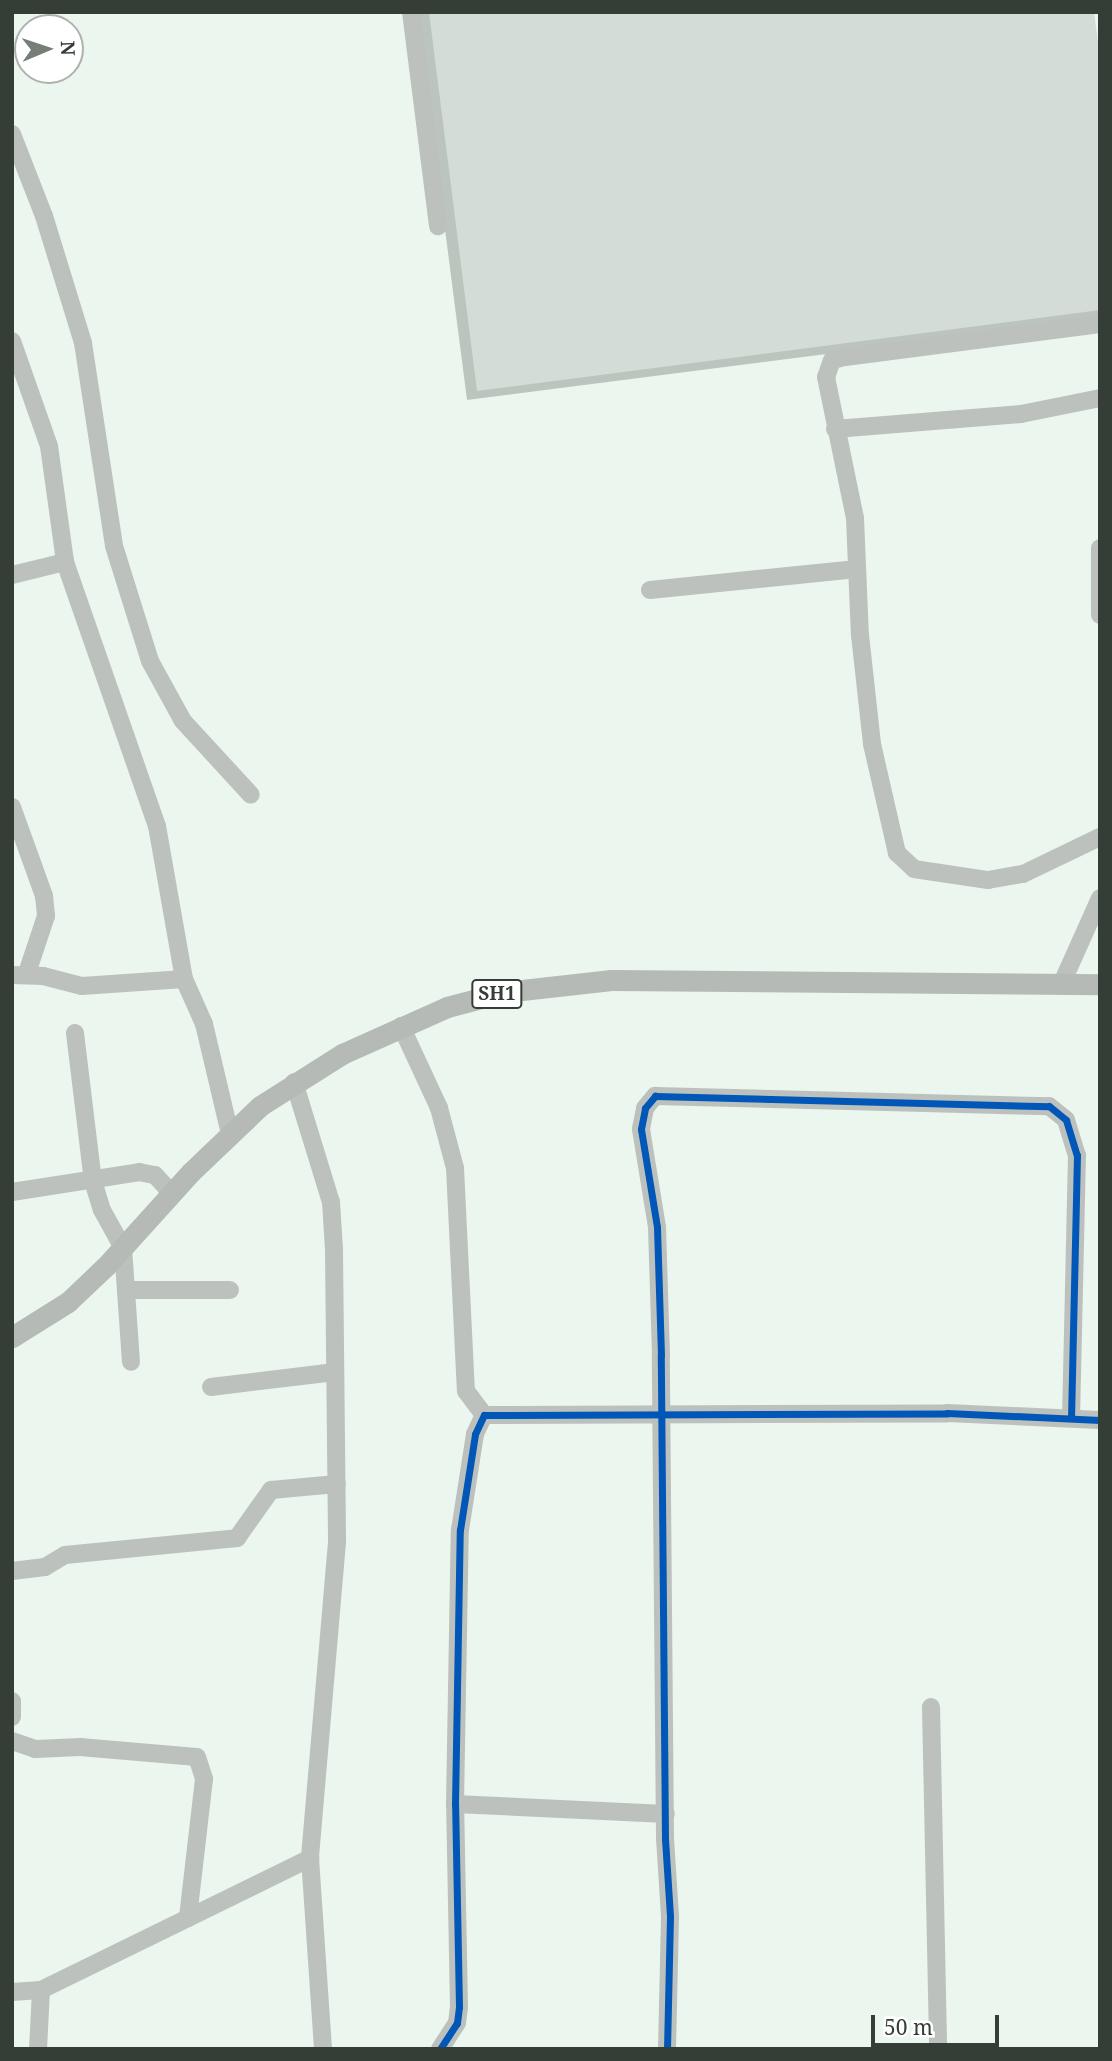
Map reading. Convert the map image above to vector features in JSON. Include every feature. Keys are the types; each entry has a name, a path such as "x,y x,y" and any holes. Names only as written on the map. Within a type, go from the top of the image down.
{"main road":[{"name":"SH1","path":"12,1337 68,1302 123,1248 230,1134 294,1082 401,1026 447,1007 504,992 611,981 1100,984"}],"street":[{"path":"411,12 438,226"},
{"path":"12,134 44,216 83,343 114,546 150,662 183,721 251,795"},
{"path":"1100,324 832,360 825,377 855,518 872,744 897,853 904,864 931,874 988,880 1023,874 1100,837"},
{"path":"12,341 49,446 65,562 157,826 184,979 204,1024 230,1134"},
{"path":"835,429 1021,414 1100,398"},
{"path":"1100,548 1100,615"},
{"path":"12,575 65,562"},
{"path":"650,590 857,569"},
{"path":"12,807 44,896 46,916 20,974 82,986 184,979"},
{"path":"1062,983 1100,898"},
{"path":"401,1026 439,1108 455,1168 466,1391 484,1415"},
{"path":"75,1033 93,1181 102,1210 123,1248 131,1362"},
{"path":"294,1082 331,1202 337,1484 335,1570 310,1858 323,2049"},
{"path":"667,2049 670,1916 657,1227 641,1129 645,1108 655,1096 1049,1106 1066,1120 1077,1155 1071,1418"},
{"path":"12,1192 139,1172 155,1175 172,1194"},
{"path":"126,1290 230,1290"},
{"path":"211,1387 335,1372"},
{"path":"484,1415 660,1418 947,1413 1100,1420"},
{"path":"440,2049 457,2023 459,2007 455,1804 460,1530 475,1434 484,1415"},
{"path":"12,1571 45,1567 65,1555 237,1538 271,1490 337,1484"},
{"path":"12,1701 12,1717"},
{"path":"931,1707 938,2049"},
{"path":"12,1741 36,1749 80,1746 197,1757 204,1779 188,1918"},
{"path":"455,1804 666,1814"},
{"path":"12,1992 41,1990 310,1858"},
{"path":"38,2049 41,1990"}],"building":[{"path":"429,12 1094,12 1100,58 1100,310 477,391"}],"cycle path":[{"path":"667,2049 670,1916 665,1839 661,1355 657,1227 641,1129 645,1108 655,1096 1049,1106 1066,1120 1077,1155 1071,1418"},
{"path":"440,2049 457,2023 459,2007 455,1804 460,1530 475,1434 484,1415 947,1413 1100,1420"}]}
